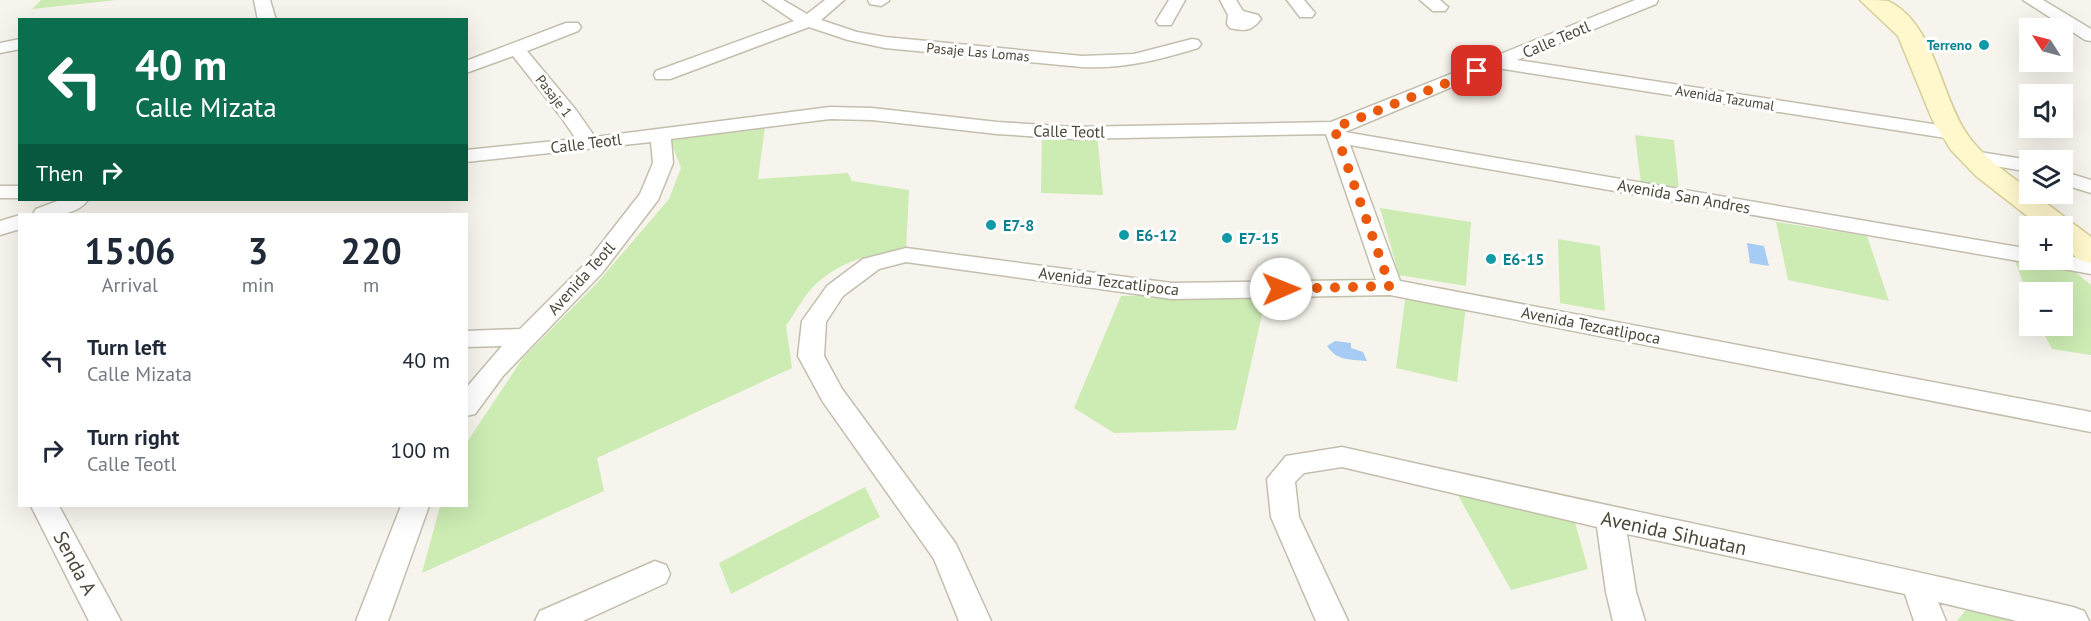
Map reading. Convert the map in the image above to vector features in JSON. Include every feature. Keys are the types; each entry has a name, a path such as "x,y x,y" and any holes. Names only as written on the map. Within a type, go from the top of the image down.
{"main road":[{"path":"1872,0 1901,25 1914,45 1935,100 1952,133 1973,157 2046,216"},
{"path":"2073,239 2091,253"}],"street":[{"path":"262,0 266,18"},
{"name":"Pasaje Las Lomas","path":"771,0 807,22 896,45 1059,60 1129,61 1192,44"},
{"path":"663,75 807,22 836,0"},
{"path":"1165,21 1177,0"},
{"path":"1295,0 1306,13"},
{"name":"Calle Teotl","path":"468,156 589,144 830,113 872,114 997,128 1074,133 1336,132 1650,0"},
{"path":"2031,0 2091,36"},
{"path":"468,67 518,50 572,27"},
{"path":"0,48 18,44"},
{"name":"Pasaje 1","path":"518,50 569,114 589,144"},
{"name":"Avenida Tazumal","path":"1498,63 1952,133"},
{"path":"1336,132 1390,286"},
{"name":"Avenida San Andres","path":"1336,132 2019,254"},
{"name":"Avenida Teotl","path":"468,404 494,370 594,268 650,195 663,164 660,134"},
{"path":"1973,157 2019,164"},
{"path":"2073,181 2091,187"},
{"path":"46,213 75,201"},
{"path":"0,228 18,223"},
{"name":"Avenida Tezcatlipoca","path":"975,621 946,553 832,395 811,356 814,321 835,291 871,264 906,255 1172,291 1390,286 2091,422"},
{"path":"2073,264 2091,267"},
{"path":"468,339 526,337"},
{"name":"Avenida Sihuatan","path":"1332,621 1285,517 1281,478 1296,463 1342,457 1610,519 1916,584 2073,621"},
{"name":"Senda A","path":"46,507 105,621"},
{"path":"372,621 415,507"},
{"path":"1610,519 1621,592 1629,621"},
{"path":"551,621 655,574"},
{"path":"1916,584 1930,621"}],"green space":[{"path":"41,0 117,0 32,9"},
{"path":"765,127 758,179 848,173 852,181 909,190 906,251 882,253 858,259 836,269 812,288 786,326 792,368 597,458 604,491 422,573 440,507 468,507 468,440 523,358 597,283 669,199 681,168 670,139"},
{"path":"1097,134 1103,195 1041,193 1042,135"},
{"path":"1635,135 1674,140 1679,191 1641,184"},
{"path":"1380,208 1471,222 1466,286 1399,275"},
{"path":"1776,222 1867,236 1889,301 1788,280"},
{"path":"1558,239 1600,246 1605,311 1560,303"},
{"path":"2015,261 2019,261 2019,270 2073,270 2091,285 2091,355 2052,349 2045,336 2073,336 2073,282 2023,282"},
{"path":"1267,292 1236,430 1114,433 1074,408 1121,296"},
{"path":"1406,293 1466,305 1457,382 1396,368"},
{"path":"865,487 880,517 731,594 719,563"},
{"path":"1455,490 1574,519 1588,569 1511,590"},
{"path":"1969,606 2032,621 1957,621"}],"water":[{"path":"1747,243 1764,246 1769,266 1750,263"},
{"path":"1335,341 1351,343 1351,348 1363,352 1367,361 1339,357 1327,346"}],"place":[{"name":"Terreno","path":"1984,45"},
{"name":"E7-8","path":"991,225"},
{"name":"E6-12","path":"1124,235"},
{"name":"E7-15","path":"1227,238"},
{"name":"E6-15","path":"1491,259"}],"route":[{"path":"1281,289 1390,286 1334,128 1477,71"}]}
